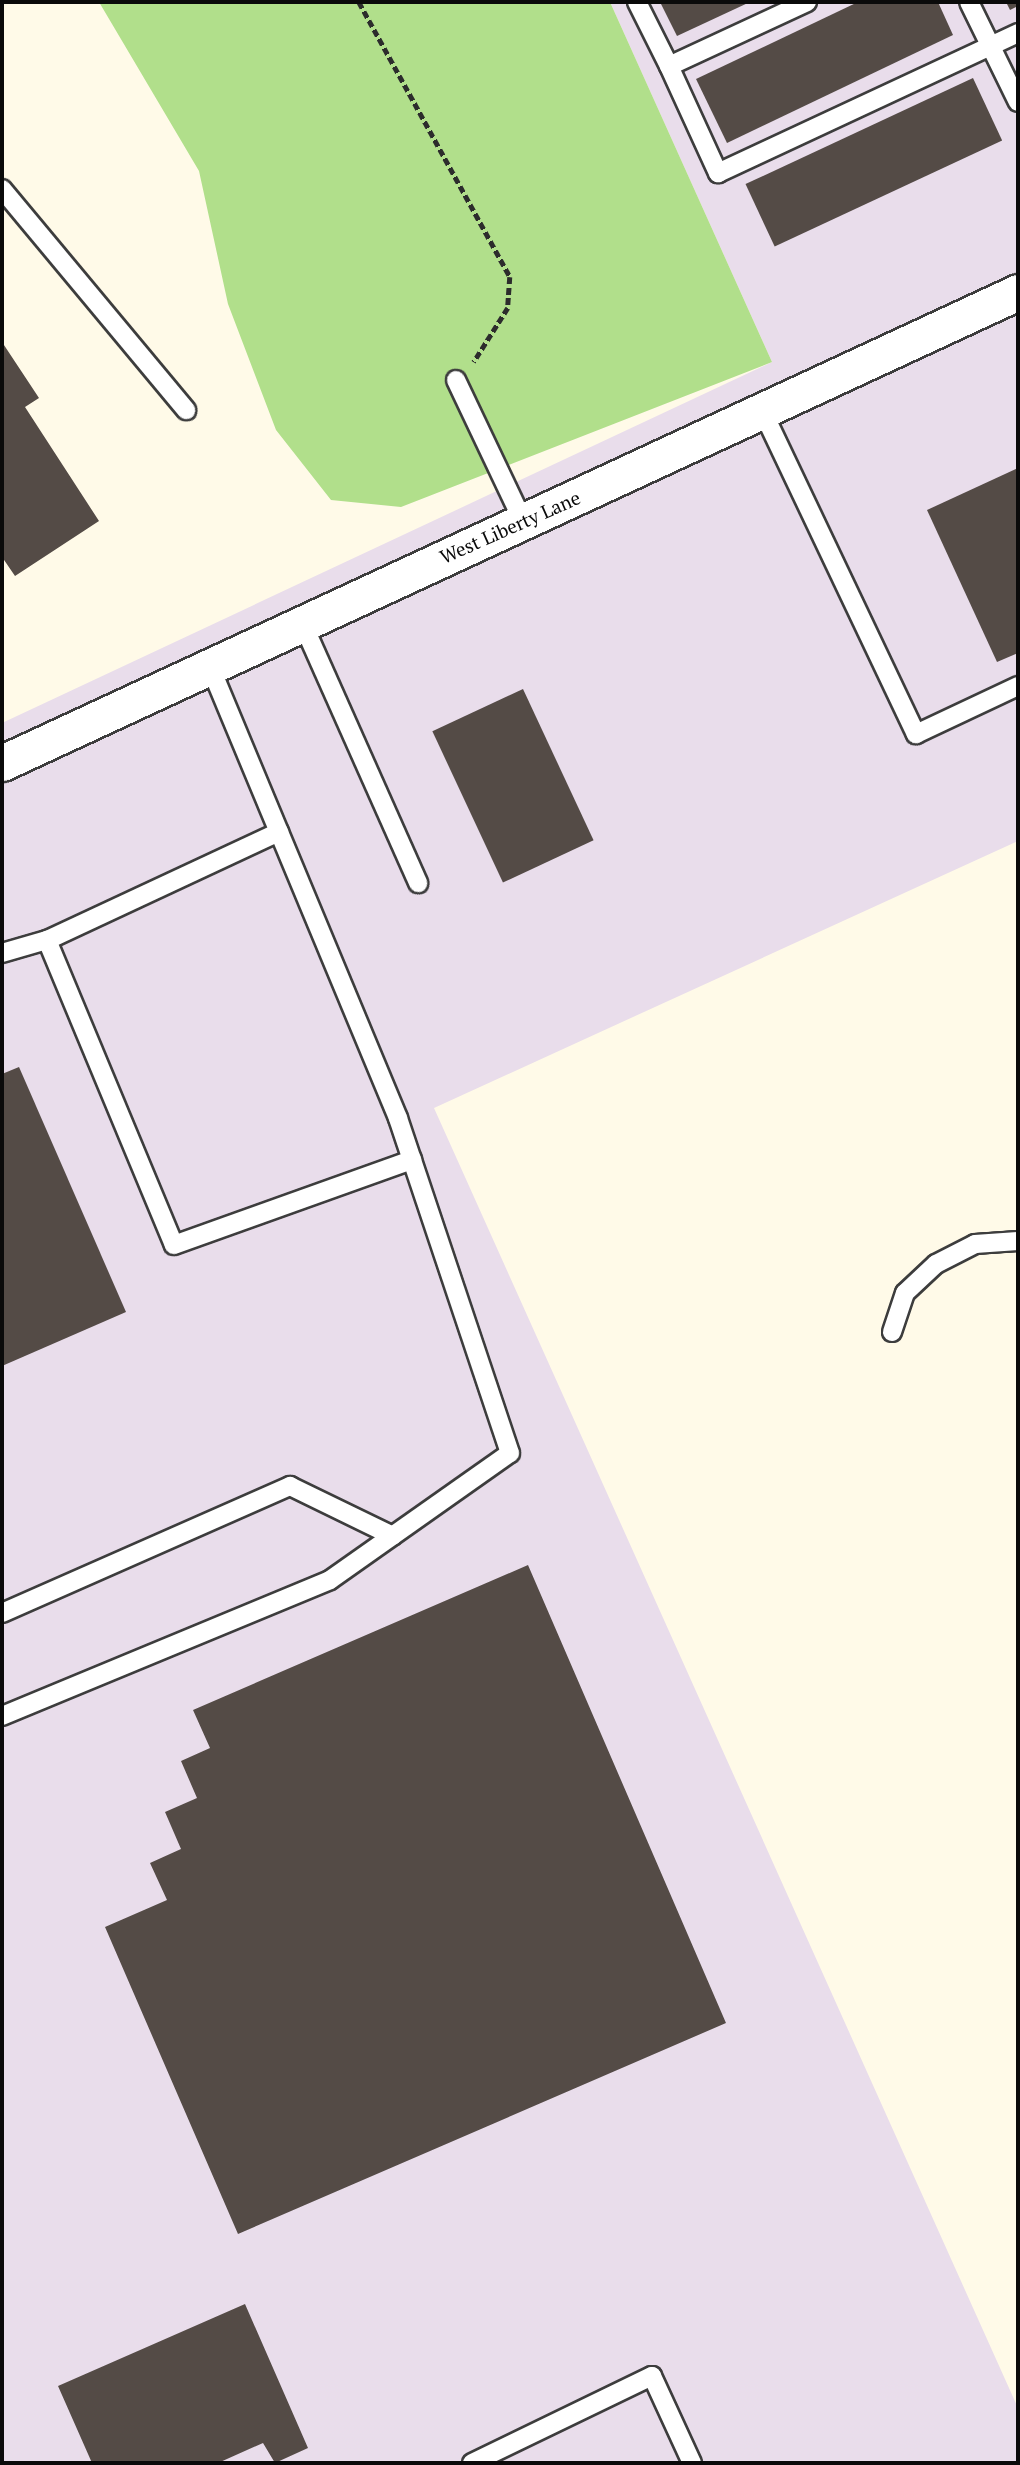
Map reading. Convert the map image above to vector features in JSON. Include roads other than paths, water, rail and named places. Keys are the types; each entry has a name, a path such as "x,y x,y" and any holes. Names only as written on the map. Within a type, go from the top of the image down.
{"street":[{"name":"West Liberty Lane","path":"2,763 1018,292"}],"lane":[{"path":"637,2 718,173 1018,33"},
{"path":"668,66 807,2"},
{"path":"969,2 1018,102"},
{"path":"2,189 186,410"},
{"path":"456,380 523,521"},
{"path":"762,410 916,734 1018,686"},
{"path":"303,622 418,883"},
{"path":"2,1716 330,1580 510,1453 412,1160 209,666"},
{"path":"2,953 47,940 279,832"},
{"path":"47,940 174,1245 412,1160"},
{"path":"892,1332 905,1293 936,1264 975,1244 1018,1241"},
{"path":"2,1613 290,1486 393,1536"},
{"path":"472,2463 652,2376 692,2463"}]}
